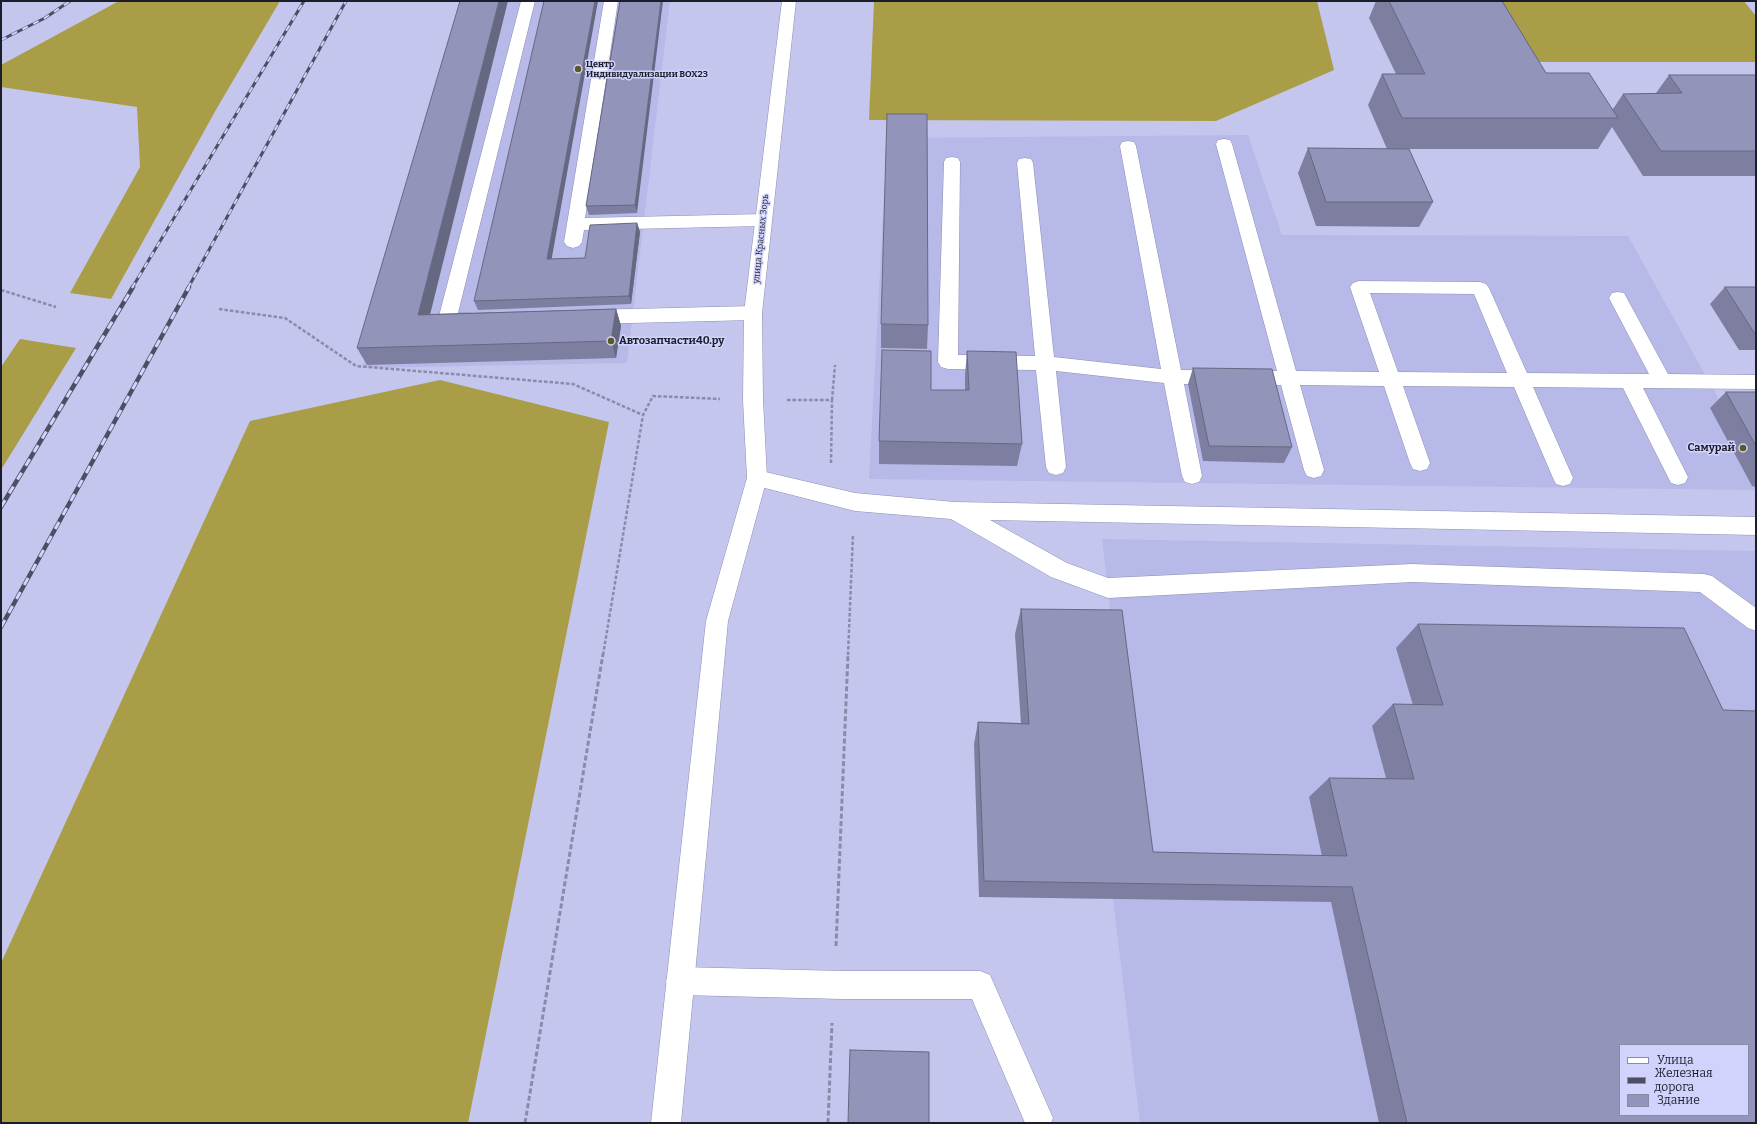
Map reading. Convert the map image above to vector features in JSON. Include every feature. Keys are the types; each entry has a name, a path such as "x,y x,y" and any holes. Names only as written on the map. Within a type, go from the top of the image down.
{"street":[{"path":"487,319 447,320 528,1"},
{"path":"573,242 611,1"},
{"name":"улица Красных Зорь","path":"666,1123 717,621 758,478 753,400 753,313 789,1"},
{"path":"1224,144 1314,470"},
{"path":"1128,146 1192,476"},
{"path":"952,162 948,362 1045,363 1173,377 1756,382"},
{"path":"1025,163 1056,467"},
{"path":"576,224 763,220"},
{"path":"1420,463 1359,287 1480,288 1563,478"},
{"path":"1618,298 1663,382"},
{"path":"573,317 753,313"},
{"path":"1629,381 1678,476"},
{"path":"758,478 854,502 955,511 1756,526"},
{"path":"955,511 1059,570 1108,588 1412,573 1704,583 1756,621"},
{"path":"680,981 843,985 980,985 1038,1118"}],"path":[{"path":"1,290 56,307"},
{"path":"219,309 285,318 356,366 573,384 643,415"},
{"path":"835,365 832,400 830,463 852,466 854,502 836,948"},
{"path":"525,1123 643,415 653,396 753,400 832,400"},
{"path":"828,1123 832,1020"}],"shaded area":[{"path":"119,1 280,1 217,108 111,299 70,293 140,167 137,107 1,87 1,65"},
{"path":"466,1 670,1 627,363 362,368"},
{"path":"874,1 1317,1 1334,70 1216,121 869,120"},
{"path":"1479,1 1744,1 1756,16 1756,62 1534,62"},
{"path":"1248,135 1282,235 1628,236 1756,466 1756,490 869,479 887,138"},
{"path":"20,339 76,348 1,470 1,367"},
{"path":"440,380 609,422 468,1123 1,1123 1,963 250,421"},
{"path":"1102,539 1756,551 1756,1123 1140,1123 1113,899 979,897 974,744 1022,745 1015,634 1113,635"}],"building":[{"path":"460,1 499,1 418,315 616,309 611,341 357,348"},
{"path":"544,1 595,1 547,259 585,258 590,225 637,223 629,296 474,301"},
{"path":"620,1 661,1 635,205 586,206"},
{"path":"1389,1 1502,1 1546,73 1589,73 1618,118 1402,118 1382,74 1425,74"},
{"path":"1669,75 1756,75 1756,151 1661,151 1623,94 1682,93"},
{"path":"887,114 927,114 928,325 881,324"},
{"path":"1308,148 1409,149 1433,202 1326,202"},
{"path":"1725,287 1756,287 1756,334 1755,334"},
{"path":"882,350 931,351 931,390 969,390 967,351 1016,352 1022,444 879,441"},
{"path":"1193,368 1272,369 1292,447 1209,446"},
{"path":"1726,392 1756,392 1756,446"},
{"path":"1021,609 1122,610 1153,852 1347,856 1329,778 1414,779 1393,704 1443,705 1418,624 1684,628 1723,710 1756,711 1756,1123 1407,1123 1352,887 984,881 978,722 1029,724"},
{"path":"850,1050 929,1052 929,1123 848,1123"}],"railway":[{"path":"1,40 45,18 70,1"},
{"path":"132,288 304,1"},
{"path":"188,288 346,1"},
{"path":"1,507 133,287"},
{"path":"1,627 189,287"}],"place":[{"name":"Центр Индивидуализации BOX23","path":"578,69"},
{"name":"Автозапчасти40.ру","path":"611,341"},
{"name":"Самурай","path":"1743,448"}]}
